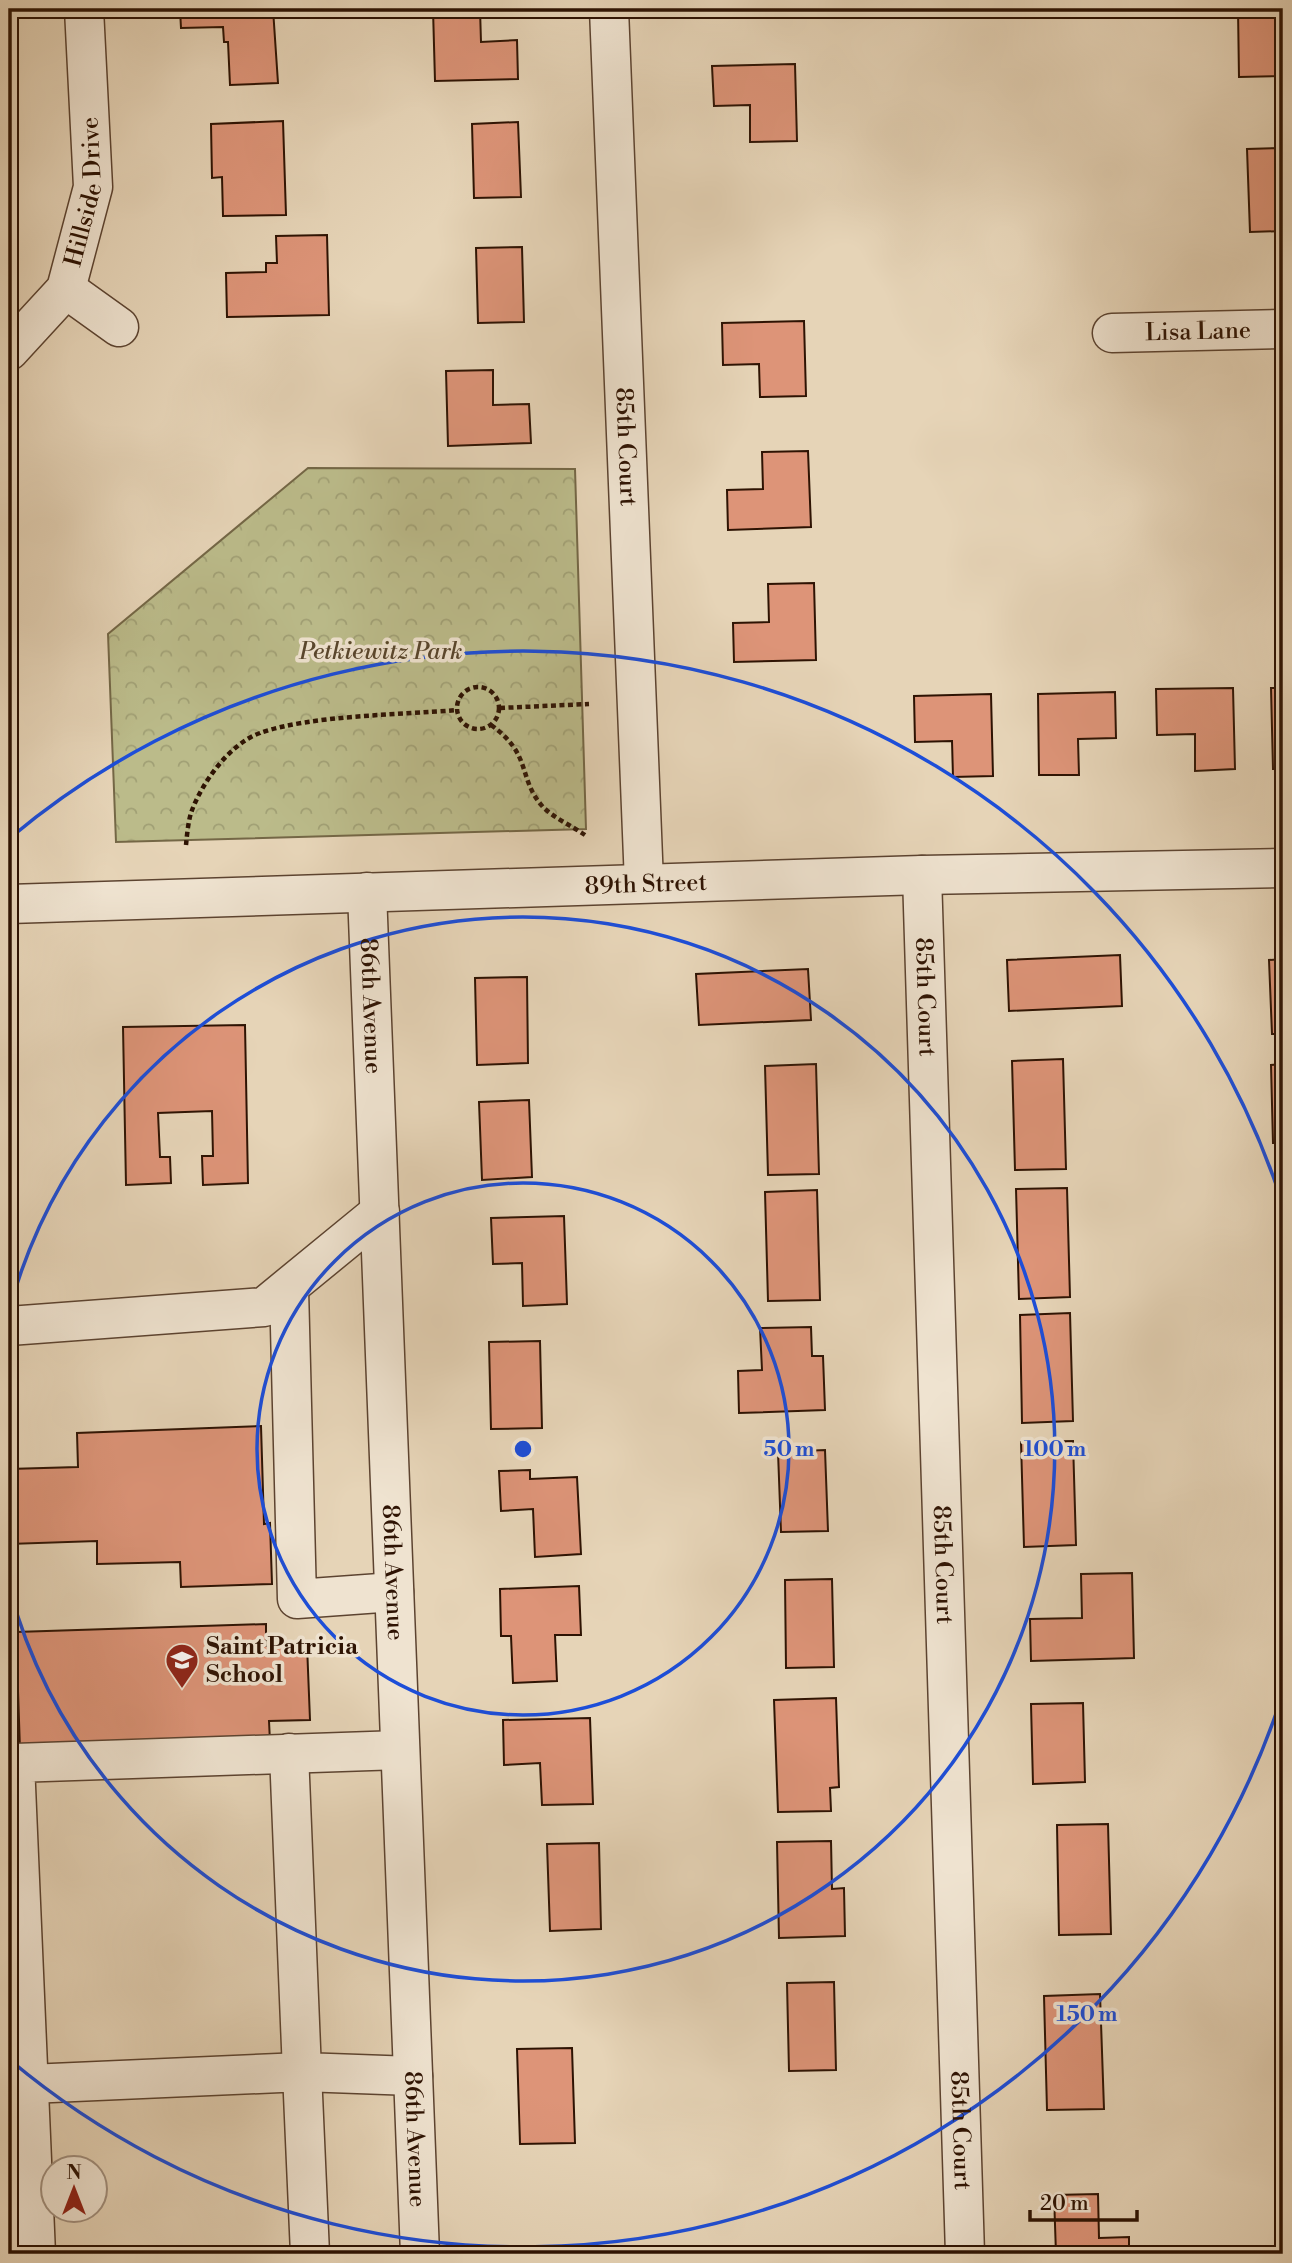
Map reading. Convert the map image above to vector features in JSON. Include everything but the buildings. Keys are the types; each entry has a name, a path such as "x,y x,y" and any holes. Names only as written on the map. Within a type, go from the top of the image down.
{"street":[{"name":"Hillside Drive","path":"9,351 66,289 93,187 83,9"},
{"name":"85th Court","path":"608,9 644,883"},
{"path":"66,289 119,327"},
{"name":"Lisa Lane","path":"1112,333 1283,329"},
{"name":"89th Street","path":"9,904 922,875 1283,868"},
{"name":"85th Court","path":"922,875 965,2254"},
{"name":"86th Avenue","path":"367,892 420,2254"},
{"path":"9,1326 264,1307 380,1212"},
{"path":"289,1289 297,1599 394,1592"},
{"path":"36,2254 15,1763 400,1750"},
{"path":"289,1753 310,2254"},
{"path":"29,2084 302,2072 413,2076"}],"path":[{"path":"478,687 491,691 500,708 491,725 477,729 470,727 459,717 457,710 461,695 478,687"},
{"path":"500,708 589,704"},
{"path":"186,845 191,814 206,782 230,754 258,734 304,724 457,710"},
{"path":"491,725 518,749 531,787 544,807 584,835"}],"green space":[{"name":"Petkiewitz Park","path":"308,468 575,469 586,829 116,842 108,634"}],"place":[{"name":"Saint Patricia School","path":"182,1690"}]}
